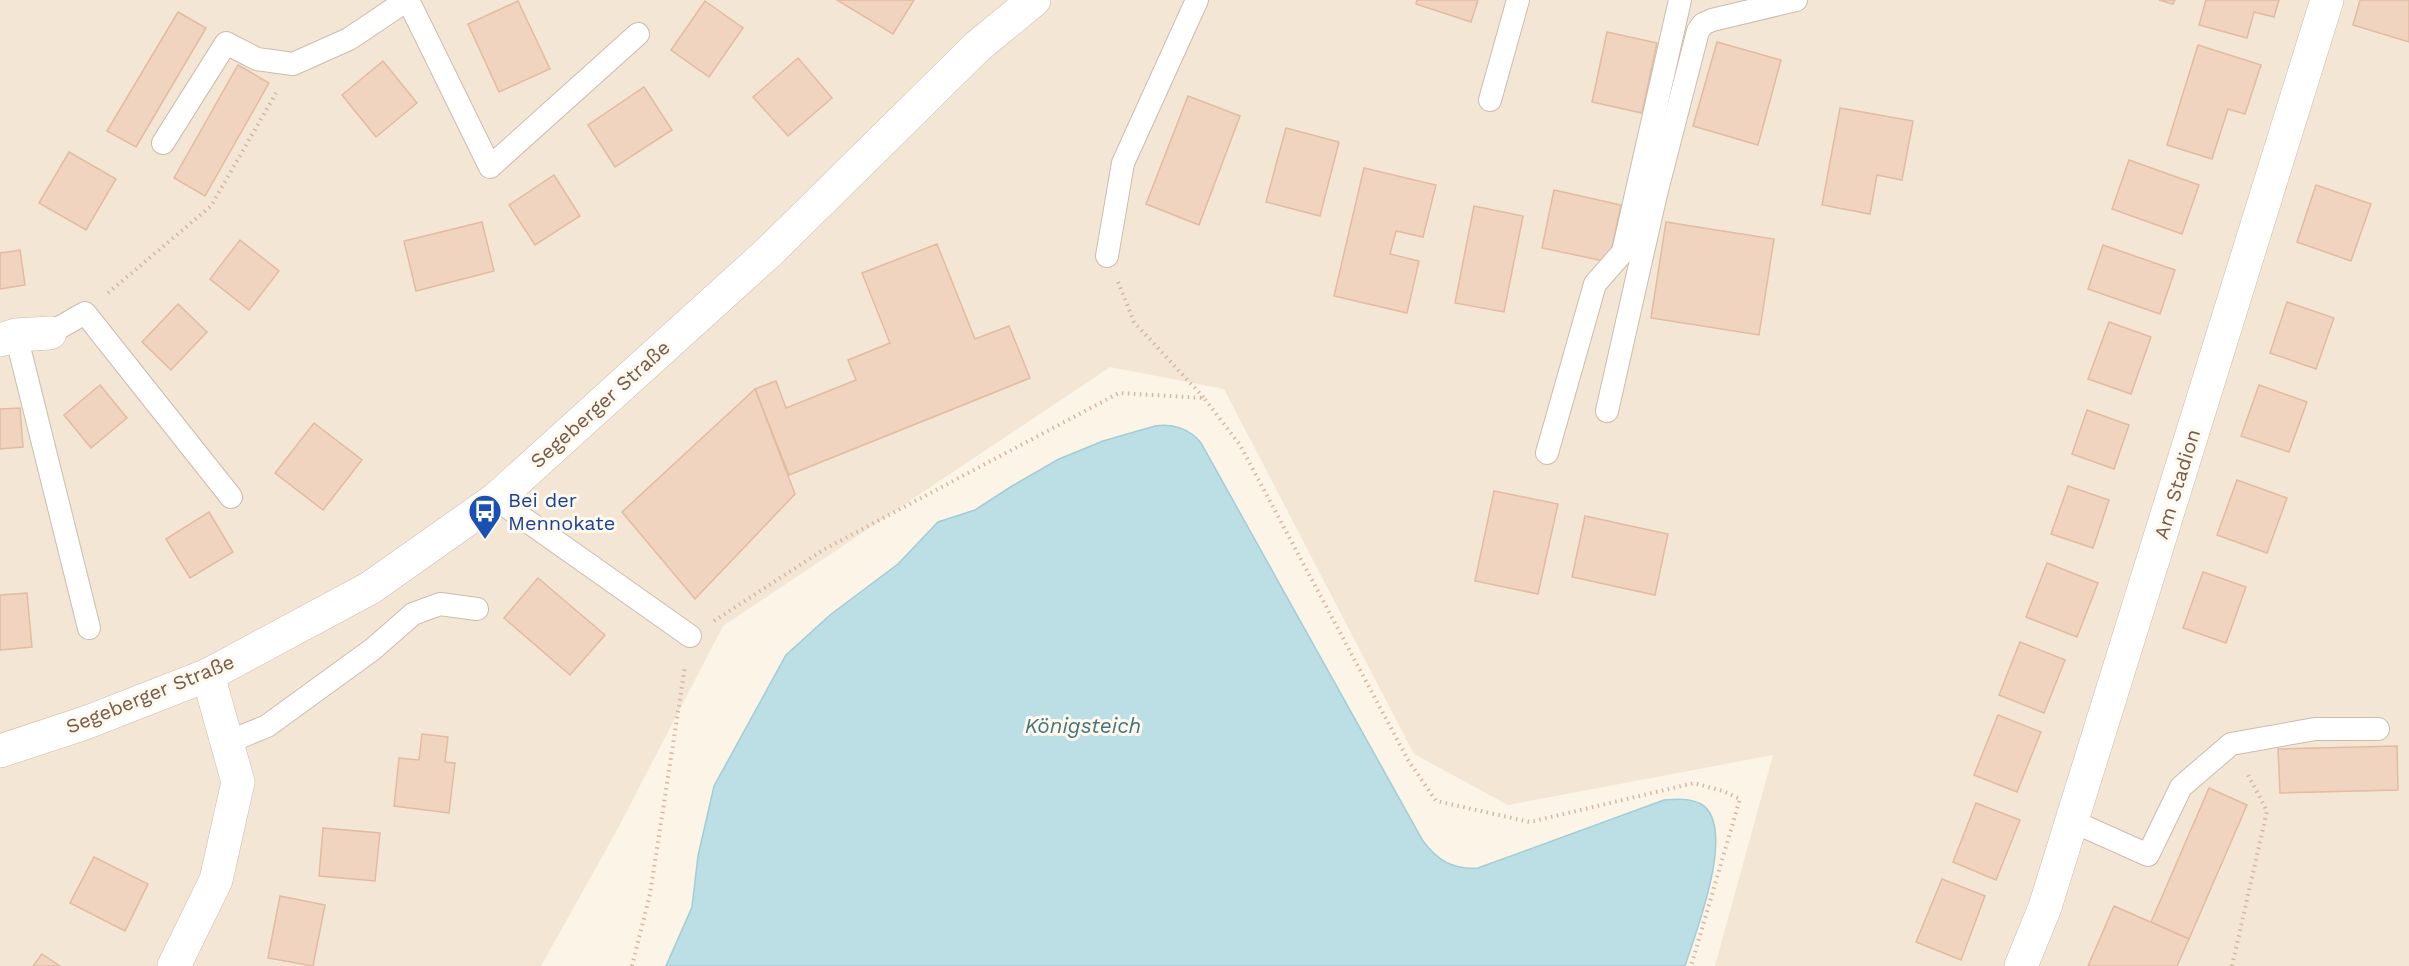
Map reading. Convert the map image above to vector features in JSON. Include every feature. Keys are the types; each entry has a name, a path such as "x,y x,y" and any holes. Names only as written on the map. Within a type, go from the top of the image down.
{"street":[{"name":"Segeberger Straße","path":"0,751 85,723 208,675 370,588 496,499 769,252 978,46 1033,0"},
{"name":"Am Stadion","path":"2021,966 2046,907 2327,0"},
{"path":"8,337 50,333"},
{"path":"174,966 216,880 238,783 208,675"}],"lane":[{"path":"163,143 226,43 257,59 293,64 348,39 408,0 490,167 638,34"},
{"path":"1107,256 1123,163 1197,0"},
{"path":"1490,100 1518,0"},
{"path":"1547,453 1595,284 1623,252 1680,0"},
{"path":"1607,411 1656,194 1698,31 1703,24 1712,20 1796,0"},
{"path":"50,333 85,313 231,497"},
{"path":"8,337 89,628"},
{"path":"496,499 690,636"},
{"path":"226,743 267,726 373,649 413,614 440,604 477,609"},
{"path":"2072,821 2148,855 2181,787 2231,744 2315,729 2378,729"}],"path":[{"path":"85,313 211,206 293,64"},
{"path":"1107,256 1134,322 1204,398 1240,445 1408,760 1436,801 1530,822 1694,783 1723,791 1740,799 1690,966"},
{"path":"632,966 650,894 690,636 823,550 1119,393 1204,398"},
{"path":"2231,744 2266,811 2232,966"}],"shaded area":[{"path":"0,0 2409,0 2409,966 1715,966 1773,755 1508,805 1414,754 1224,389 1110,367 723,626 617,830 541,966 0,966"}],"water":[{"name":"Königsteich","path":"1168,425 1181,428 1201,443 1423,841 1434,854 1453,865 1478,868 1664,800 1688,800 1701,804 1711,816 1716,834 1715,856 1711,881 1685,966 666,966 692,907 698,856 714,786 786,655 830,615 898,564 938,522 975,510 1059,459 1103,441 1155,426"}],"building":[{"path":"837,0 914,0 893,34"},
{"path":"1417,0 1478,0 1471,22 1416,4"},
{"path":"2159,0 2175,0 2173,4"},
{"path":"2206,0 2279,0 2274,17 2254,12 2247,38 2199,25"},
{"path":"2360,0 2409,0 2409,42 2353,25"},
{"path":"518,1 550,69 499,92 468,24"},
{"path":"705,1 743,28 709,77 671,50"},
{"path":"178,12 206,28 136,147 107,131"},
{"path":"1607,32 1657,43 1642,113 1592,102"},
{"path":"1717,42 1781,60 1758,145 1693,126"},
{"path":"2198,45 2261,65 2245,114 2228,109 2212,159 2167,145"},
{"path":"798,58 832,98 788,136 753,97"},
{"path":"383,61 417,103 376,137 342,95"},
{"path":"238,65 269,83 205,196 174,178"},
{"path":"644,87 672,130 615,167 588,125"},
{"path":"1188,96 1240,116 1199,225 1146,204"},
{"path":"1840,108 1913,121 1902,180 1877,175 1870,214 1822,205"},
{"path":"1286,128 1339,142 1320,216 1266,202"},
{"path":"69,152 116,179 86,230 39,203"},
{"path":"2129,160 2199,185 2182,234 2112,209"},
{"path":"1364,168 1436,185 1423,237 1396,231 1390,254 1419,261 1407,313 1334,296"},
{"path":"554,175 580,216 535,245 509,205"},
{"path":"2316,185 2371,204 2351,261 2297,242"},
{"path":"1554,190 1621,205 1609,262 1542,248"},
{"path":"1474,206 1523,216 1504,312 1455,303"},
{"path":"482,222 494,271 416,291 404,241"},
{"path":"1666,222 1774,239 1759,335 1651,318"},
{"path":"240,240 279,271 249,310 210,279"},
{"path":"937,244 975,339 1009,326 1030,378 789,475 755,389 776,381 786,408 856,380 848,360 890,343 862,273"},
{"path":"2103,245 2175,270 2160,314 2088,289"},
{"path":"20,250 25,285 0,289 0,253"},
{"path":"2287,302 2334,318 2316,369 2270,353"},
{"path":"178,304 207,332 171,370 142,342"},
{"path":"2109,322 2151,337 2131,394 2088,379"},
{"path":"100,385 127,418 91,448 64,415"},
{"path":"2259,385 2307,402 2289,452 2241,436"},
{"path":"755,389 795,494 695,599 622,512"},
{"path":"20,408 23,447 0,449 0,409"},
{"path":"2087,410 2129,425 2114,469 2072,454"},
{"path":"314,423 362,460 323,510 275,473"},
{"path":"2237,480 2287,498 2267,553 2217,535"},
{"path":"2068,486 2109,500 2093,548 2051,534"},
{"path":"1494,491 1558,504 1538,594 1475,581"},
{"path":"209,512 233,552 190,578 166,539"},
{"path":"1585,516 1668,534 1655,595 1572,577"},
{"path":"2047,563 2098,583 2077,637 2026,617"},
{"path":"2203,572 2246,587 2226,643 2183,628"},
{"path":"538,578 605,635 570,675 504,618"},
{"path":"27,593 32,647 0,650 0,595"},
{"path":"2020,642 2065,660 2044,713 1999,695"},
{"path":"1998,715 2041,732 2017,792 1974,775"},
{"path":"422,734 448,737 445,762 455,763 449,813 394,806 399,758 419,760"},
{"path":"2397,746 2398,790 2280,793 2278,749"},
{"path":"2209,788 2247,805 2189,939 2151,922"},
{"path":"1976,803 2020,820 1996,880 1953,862"},
{"path":"323,828 380,833 375,881 319,876"},
{"path":"94,857 148,884 125,931 70,903"},
{"path":"1942,879 1985,896 1961,960 1916,942"},
{"path":"280,896 325,905 313,966 268,958"},
{"path":"2114,906 2189,939 2177,966 2088,966"},
{"path":"42,954 60,966 33,966"}],"place":[{"name":"Bei der Mennokate","path":"485,540"}]}
